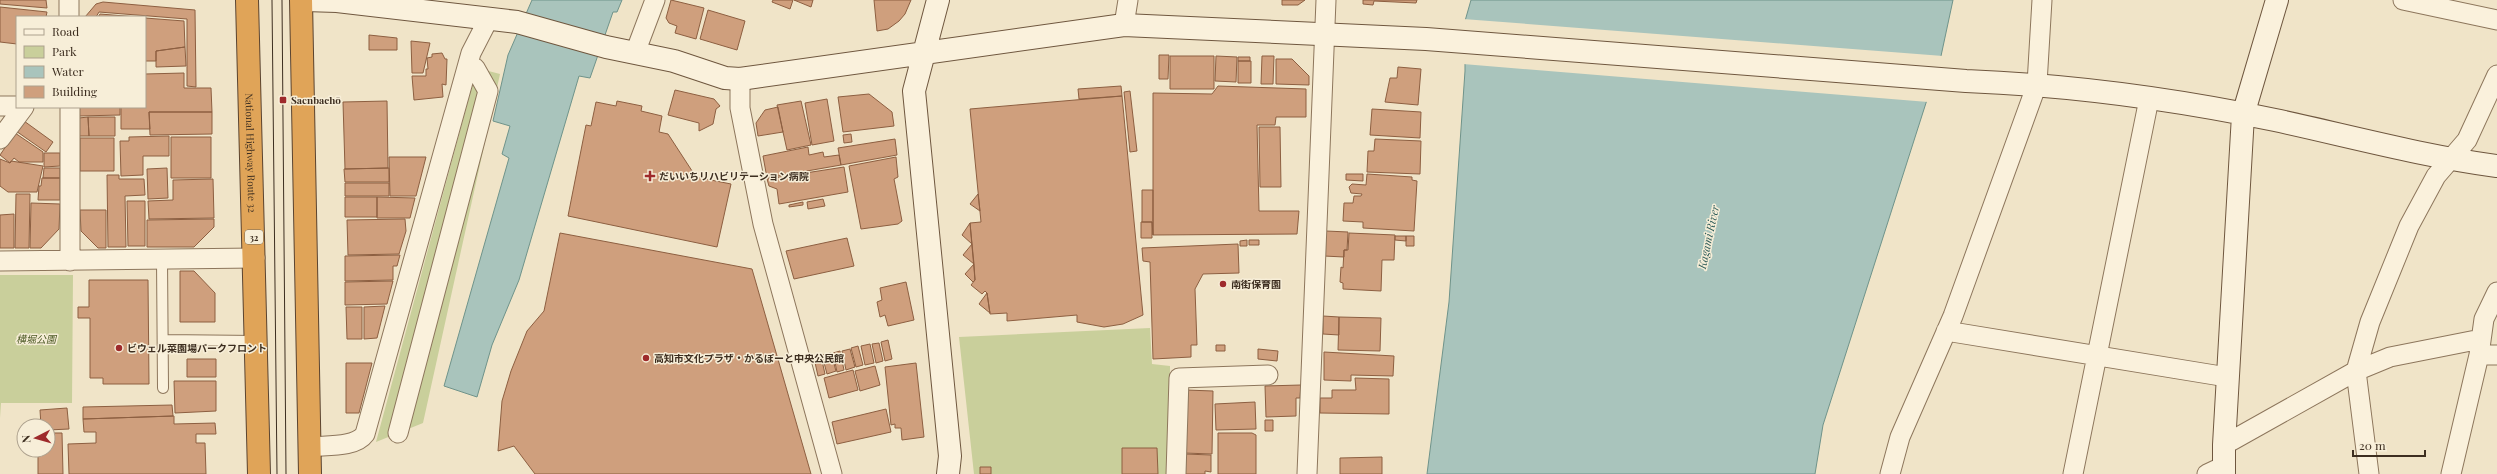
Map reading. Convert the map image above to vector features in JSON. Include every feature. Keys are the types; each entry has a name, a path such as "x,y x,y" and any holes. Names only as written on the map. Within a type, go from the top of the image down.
{"highway":[{"name":"National Highway Route 32","path":"247,0 255,258 259,474"},
{"path":"301,0 310,474"}],"street":[{"path":"69,0 69,16"},
{"path":"305,0 492,9 517,22 606,46 674,61 725,78 740,79 1124,25 1426,39 1966,81 2037,84 2149,99 2243,114 2449,159 2497,166"},
{"path":"635,52 656,0"},
{"path":"938,0 914,92 950,456 948,474 945,474"},
{"path":"1124,25 1128,0"},
{"path":"1307,474 1326,0"},
{"path":"1890,474 1900,437 1946,331 2037,84 2042,0"},
{"path":"2218,471 2224,445 2243,114 2277,0"},
{"path":"2406,0 2497,20"},
{"path":"309,447 350,443 361,440 365,434 471,53 492,9"},
{"path":"398,433 488,91 475,68"},
{"path":"2369,474 2356,371 2370,322 2409,226 2436,176 2449,159 2467,140 2497,75"},
{"path":"740,79 740,108 762,224 832,474"},
{"path":"2073,474 2149,99"},
{"path":"0,106 16,106"},
{"path":"0,139 23,108"},
{"path":"70,108 70,261"},
{"path":"0,261 255,258"},
{"path":"2451,474 2486,350 2484,319 2497,292"},
{"path":"1946,331 2227,377"},
{"path":"2224,445 2356,371 2390,357 2486,350"},
{"path":"1176,474 1179,378 1268,375"}],"lane":[{"path":"162,260 163,388"},
{"path":"163,340 257,340"}],"green space":[{"path":"477,68 500,74 423,423 376,442"},
{"name":"横堀公園","path":"0,275 73,275 72,403 1,403 0,418"},
{"path":"1150,328 1152,364 1170,366 1169,474 974,474 959,337"}],"water":[{"path":"532,0 622,0 617,12 613,12 590,78 579,76 519,280 492,345 477,397 444,386 509,158 502,154 510,126 493,121 508,55"},
{"name":"Kagami River","path":"1471,0 1953,0 1941,56 1823,425 1815,474 1427,474 1449,302 1465,71 1465,21"}],"pier":[{"path":"1463,19 1943,56 1928,102 1463,64"}],"building":[{"path":"0,0 46,0 47,8 0,4"},
{"path":"671,0 704,8 696,39 675,33 677,26 669,23 666,18"},
{"path":"773,0 793,0 790,9 772,2"},
{"path":"794,0 813,0 811,7"},
{"path":"874,0 911,0 905,14 899,21 888,29 877,31"},
{"path":"1282,0 1305,0 1298,5 1282,5"},
{"path":"1363,0 1417,0 1416,3 1374,1 1373,5 1363,4"},
{"path":"103,2 195,10 196,87 187,86 187,19 99,12 97,16 86,16 96,4"},
{"path":"0,7 47,12 46,16 16,16 16,44 0,42"},
{"path":"708,10 745,21 737,50 700,39"},
{"path":"100,14 125,16 99,16"},
{"path":"146,18 184,21 185,47 156,51 156,61 146,61"},
{"path":"369,35 397,38 397,50 369,50"},
{"path":"411,41 430,43 423,73 412,73"},
{"path":"185,47 186,66 156,67 156,51"},
{"path":"442,53 445,59 447,59 446,85 442,84 443,97 414,100 412,76 426,76 426,69 428,69 427,58 432,57 432,54"},
{"path":"1159,55 1169,55 1168,79 1159,79"},
{"path":"1170,56 1214,56 1214,89 1170,89"},
{"path":"1216,56 1237,57 1236,82 1215,81"},
{"path":"1262,56 1274,56 1273,84 1261,84"},
{"path":"1238,57 1250,57 1250,61 1238,61"},
{"path":"1276,59 1292,59 1309,76 1309,85 1276,84"},
{"path":"1238,61 1251,61 1251,83 1238,83"},
{"path":"1398,67 1421,69 1418,105 1385,102 1390,78 1397,78"},
{"path":"184,73 184,88 211,88 212,112 149,112 150,129 121,129 121,108 146,108 146,74"},
{"path":"1121,86 1122,96 1079,99 1078,89"},
{"path":"1218,86 1306,89 1306,117 1276,117 1275,125 1257,125 1259,211 1299,211 1297,234 1153,235 1153,93 1212,94"},
{"path":"675,90 714,99 720,106 716,109 713,124 699,131 699,123 668,115"},
{"path":"1130,91 1137,151 1130,152 1124,92"},
{"path":"869,94 892,112 894,126 843,132 838,97"},
{"path":"1122,96 1143,315 1123,324 1104,327 1077,322 1077,315 1007,321 1007,313 990,314 987,293 985,291 982,294 971,285 975,280 970,223 981,222 970,109"},
{"path":"827,99 834,141 812,145 805,103"},
{"path":"387,101 388,168 345,169 343,102"},
{"path":"617,101 642,106 641,111 662,116 659,132 668,134 696,177 731,184 717,247 568,216 586,125 591,126 596,102 616,106"},
{"path":"801,101 811,145 787,150 777,105"},
{"path":"778,107 783,132 758,136 756,123 765,110"},
{"path":"79,108 120,108 120,115 79,116"},
{"path":"1372,109 1421,112 1420,138 1370,135"},
{"path":"149,112 212,112 212,134 150,135"},
{"path":"88,117 115,117 115,136 89,136"},
{"path":"88,117 89,136 79,136 79,118"},
{"path":"24,121 53,142 46,152 16,131"},
{"path":"1259,127 1280,127 1281,187 1260,187"},
{"path":"15,133 43,152 43,162 19,162 14,158 10,163 0,155"},
{"path":"851,134 852,142 844,143 843,135"},
{"path":"169,136 169,156 143,156 143,175 121,176 120,141 129,141 129,137"},
{"path":"171,137 211,137 211,178 171,178"},
{"path":"80,138 114,138 114,171 80,171"},
{"path":"895,139 897,155 841,165 838,148"},
{"path":"1375,139 1421,141 1420,174 1367,172 1368,151 1374,151"},
{"path":"808,147 809,155 823,152 824,157 839,155 841,165 767,178 763,156"},
{"path":"44,153 60,153 60,166 44,167"},
{"path":"389,157 426,157 416,196 390,196"},
{"path":"896,157 898,177 894,179 902,221 898,224 861,229 849,166"},
{"path":"0,159 10,163 11,161 43,166 37,192 8,192 0,186"},
{"path":"844,167 848,192 779,204 777,189 769,186 767,179"},
{"path":"44,168 60,168 60,178 43,178"},
{"path":"167,168 168,198 148,199 147,169"},
{"path":"389,168 389,182 345,182 344,169"},
{"path":"1346,174 1363,174 1363,181 1346,180"},
{"path":"1367,174 1412,177 1412,180 1417,181 1414,231 1363,228 1363,222 1343,221 1344,203 1353,203 1354,196 1361,196 1362,194 1351,193 1349,187 1352,184 1366,185"},
{"path":"107,175 119,175 119,179 144,179 145,195 125,196 126,247 108,247"},
{"path":"42,178 60,178 60,200 38,200 39,186 41,186"},
{"path":"213,179 214,218 149,219 148,201 173,200 173,180"},
{"path":"345,183 389,183 389,196 345,196"},
{"path":"1142,190 1153,190 1153,235 1152,222 1142,222"},
{"path":"16,194 30,194 29,248 15,248"},
{"path":"978,194 980,211 970,204"},
{"path":"345,197 377,197 377,217 345,217"},
{"path":"377,197 415,198 410,218 377,218"},
{"path":"823,199 825,206 808,209 807,202"},
{"path":"127,201 145,201 145,246 128,246"},
{"path":"803,202 803,205 789,207 789,205"},
{"path":"31,203 60,204 59,229 41,248 30,248"},
{"path":"80,210 106,210 106,248 98,248 81,231"},
{"path":"14,214 14,248 0,248 0,215"},
{"path":"214,219 214,227 194,247 147,247 147,220"},
{"path":"405,219 406,231 399,254 348,255 347,220"},
{"path":"1141,222 1152,222 1152,238 1141,238"},
{"path":"970,223 972,244 962,235"},
{"path":"1326,231 1348,232 1347,250 1344,250 1344,257 1324,256"},
{"name":"高知市文化プラザ・かるぽーと中央公民館","path":"560,233 752,269 811,474 535,474 514,446 498,451 502,401 511,371 527,331 544,311"},
{"path":"1349,233 1395,235 1394,260 1382,260 1381,291 1343,289 1343,283 1340,282 1341,267 1343,268 1344,250 1348,250"},
{"path":"1395,236 1406,236 1406,241 1395,240"},
{"path":"1406,236 1414,236 1414,246 1406,246"},
{"path":"847,238 854,266 794,279 786,251"},
{"path":"1247,240 1247,246 1240,246 1240,241"},
{"path":"1249,240 1259,240 1259,245 1249,245"},
{"path":"972,244 974,264 963,255"},
{"path":"1238,244 1239,273 1203,274 1195,289 1197,345 1191,345 1191,357 1153,359 1150,262 1143,261 1142,248"},
{"path":"400,255 397,266 393,266 393,280 345,281 345,256"},
{"path":"974,264 975,280 973,282 965,274"},
{"path":"180,271 194,271 215,293 215,322 180,322"},
{"name":"ビウェル菜園場パークフロント","path":"89,280 148,280 149,384 103,384 103,378 90,378 90,318 78,318 78,307 89,307"},
{"path":"393,281 387,304 345,305 345,282"},
{"path":"906,282 914,320 888,326 885,315 880,317 877,302 882,300 880,288"},
{"path":"987,293 990,313 979,304"},
{"path":"385,306 377,338 364,339 364,307"},
{"path":"346,307 362,307 362,339 347,339"},
{"path":"1323,316 1339,317 1339,335 1323,334"},
{"path":"1339,317 1381,318 1380,351 1338,350"},
{"path":"888,340 892,359 885,361 881,342"},
{"path":"879,343 883,361 876,363 872,344"},
{"path":"870,344 874,363 865,365 861,346"},
{"path":"1216,345 1225,345 1225,351 1216,351"},
{"path":"858,346 863,365 856,367 851,348"},
{"path":"850,349 855,367 846,370 842,351"},
{"path":"1258,349 1278,351 1277,361 1258,359"},
{"path":"840,351 844,370 837,372 833,353"},
{"path":"1324,352 1394,356 1393,376 1351,375 1351,381 1324,380"},
{"path":"831,353 836,371 827,374 822,355"},
{"path":"821,356 825,374 818,376 814,358"},
{"path":"187,359 216,359 216,377 187,377"},
{"path":"346,363 372,363 359,413 346,413"},
{"path":"916,363 924,437 902,440 901,428 895,428 895,424 891,425 885,367"},
{"path":"875,366 880,385 860,391 855,371"},
{"path":"853,370 858,390 829,398 824,378"},
{"path":"1355,378 1389,379 1389,414 1320,413 1320,398 1332,398 1332,390 1356,390"},
{"path":"174,381 216,381 216,411 175,413"},
{"path":"1301,385 1300,398 1296,398 1296,416 1266,417 1265,386"},
{"path":"1186,390 1213,391 1212,454 1184,453"},
{"path":"1255,402 1256,429 1216,430 1215,404"},
{"path":"172,405 173,416 83,419 83,407"},
{"path":"67,408 69,429 56,430 56,418 40,418 40,410"},
{"path":"886,409 891,432 837,444 832,422"},
{"path":"174,416 174,424 215,423 216,434 196,434 196,443 205,443 206,474 69,474 68,444 96,443 96,432 84,432 83,419"},
{"path":"1265,420 1273,420 1273,431 1265,431"},
{"path":"56,433 62,433 63,474 38,474 38,458 56,458"},
{"path":"1218,433 1252,433 1256,435 1256,474 1218,474"},
{"path":"1122,448 1157,448 1158,474 1122,474"},
{"path":"1185,454 1211,455 1211,472 1205,471 1205,474 1184,474"},
{"path":"1382,457 1382,474 1340,474 1340,458"},
{"path":"980,467 991,467 991,474 980,474"}],"tram line":[{"path":"272,0 277,474"},
{"path":"282,0 286,474"}],"place":[{"name":"Saenbachō","path":"283,100"},
{"name":"だいいちリハビリテーション病院","path":"650,176"},
{"name":"南街保育園","path":"1223,284"},
{"name":"ビウェル菜園場パークフロント","path":"119,348"},
{"name":"高知市文化プラザ・かるぽーと中央公民館","path":"646,358"}]}
